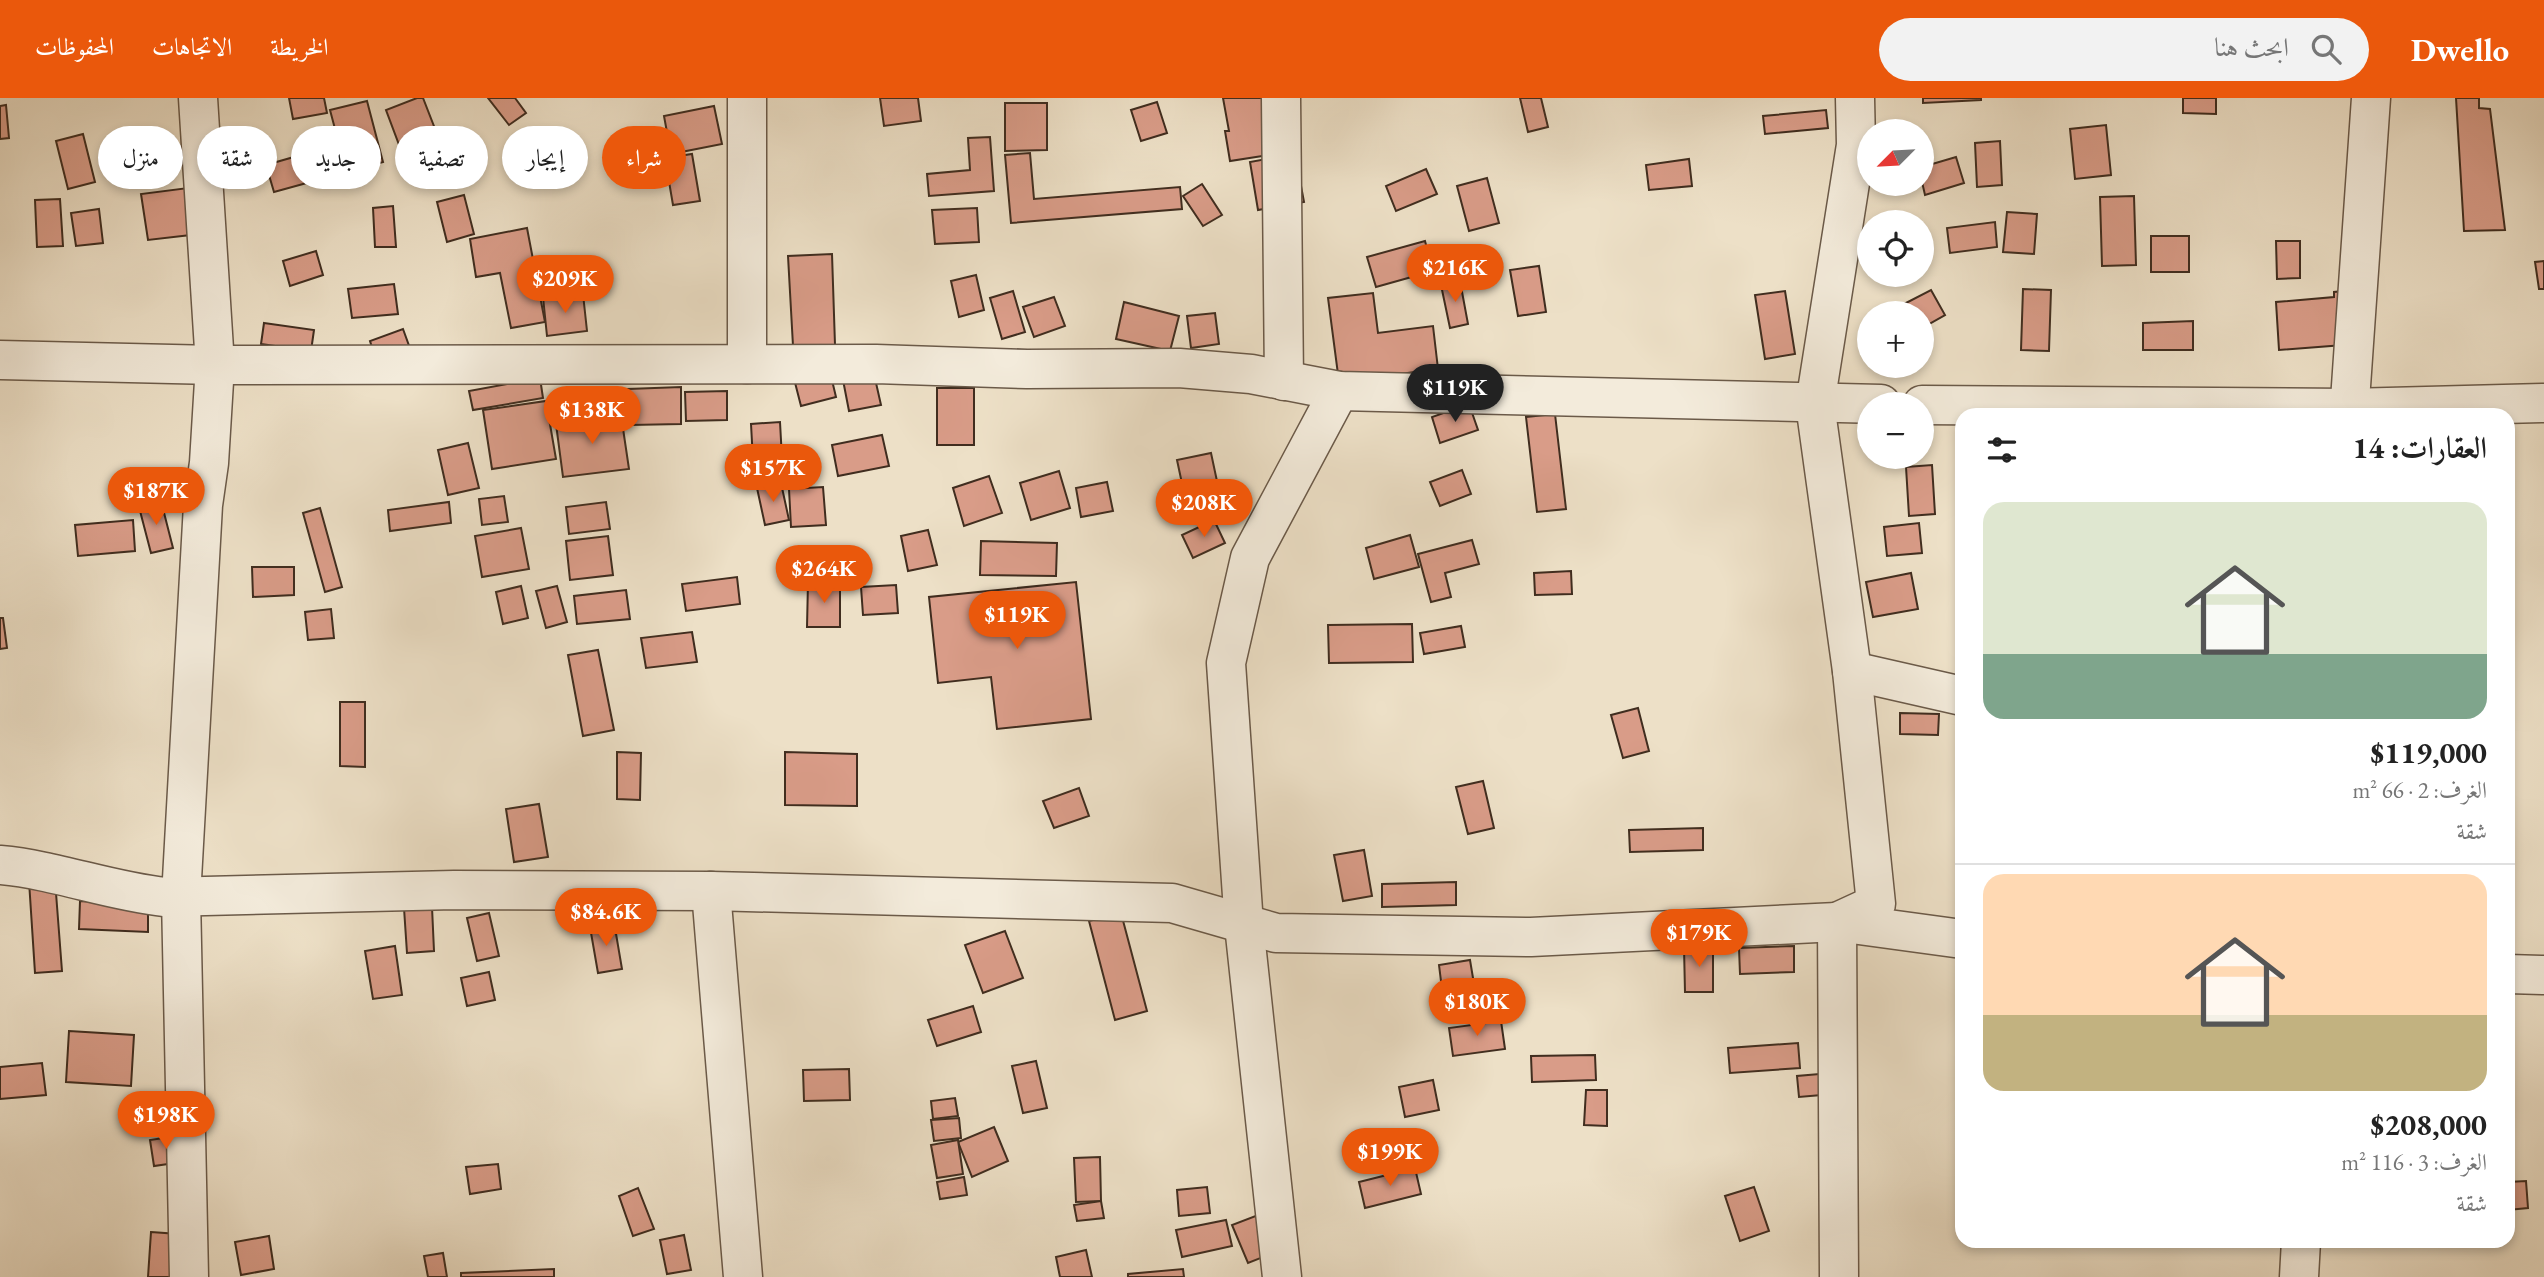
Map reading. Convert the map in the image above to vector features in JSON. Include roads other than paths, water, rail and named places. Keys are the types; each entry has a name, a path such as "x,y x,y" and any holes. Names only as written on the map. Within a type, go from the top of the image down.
{"street":[{"path":"189,1277 181,897 203,505 209,463 215,365 198,98"},
{"path":"747,98 747,364"},
{"path":"1280,98 1284,381"},
{"path":"1837,922 1876,904 1852,671 1815,404 1856,145 1855,98"},
{"path":"2349,408 2371,98"},
{"path":"0,360 215,365 876,363 1027,369 1179,368 1251,374 1339,391 1857,404"},
{"path":"1282,1277 1244,925 1226,663 1250,558 1339,391"},
{"path":"2422,408 2544,403"},
{"path":"1934,405 2136,408"},
{"path":"1852,671 1955,694"},
{"path":"0,865 23,867 140,894 181,897 454,890 711,891 1172,903 1276,933 1531,937 1837,922 1955,938"},
{"path":"711,891 743,1277"},
{"path":"1837,922 1839,1277"},
{"path":"2515,974 2544,975"},
{"path":"2299,1277 2301,1248"}]}
